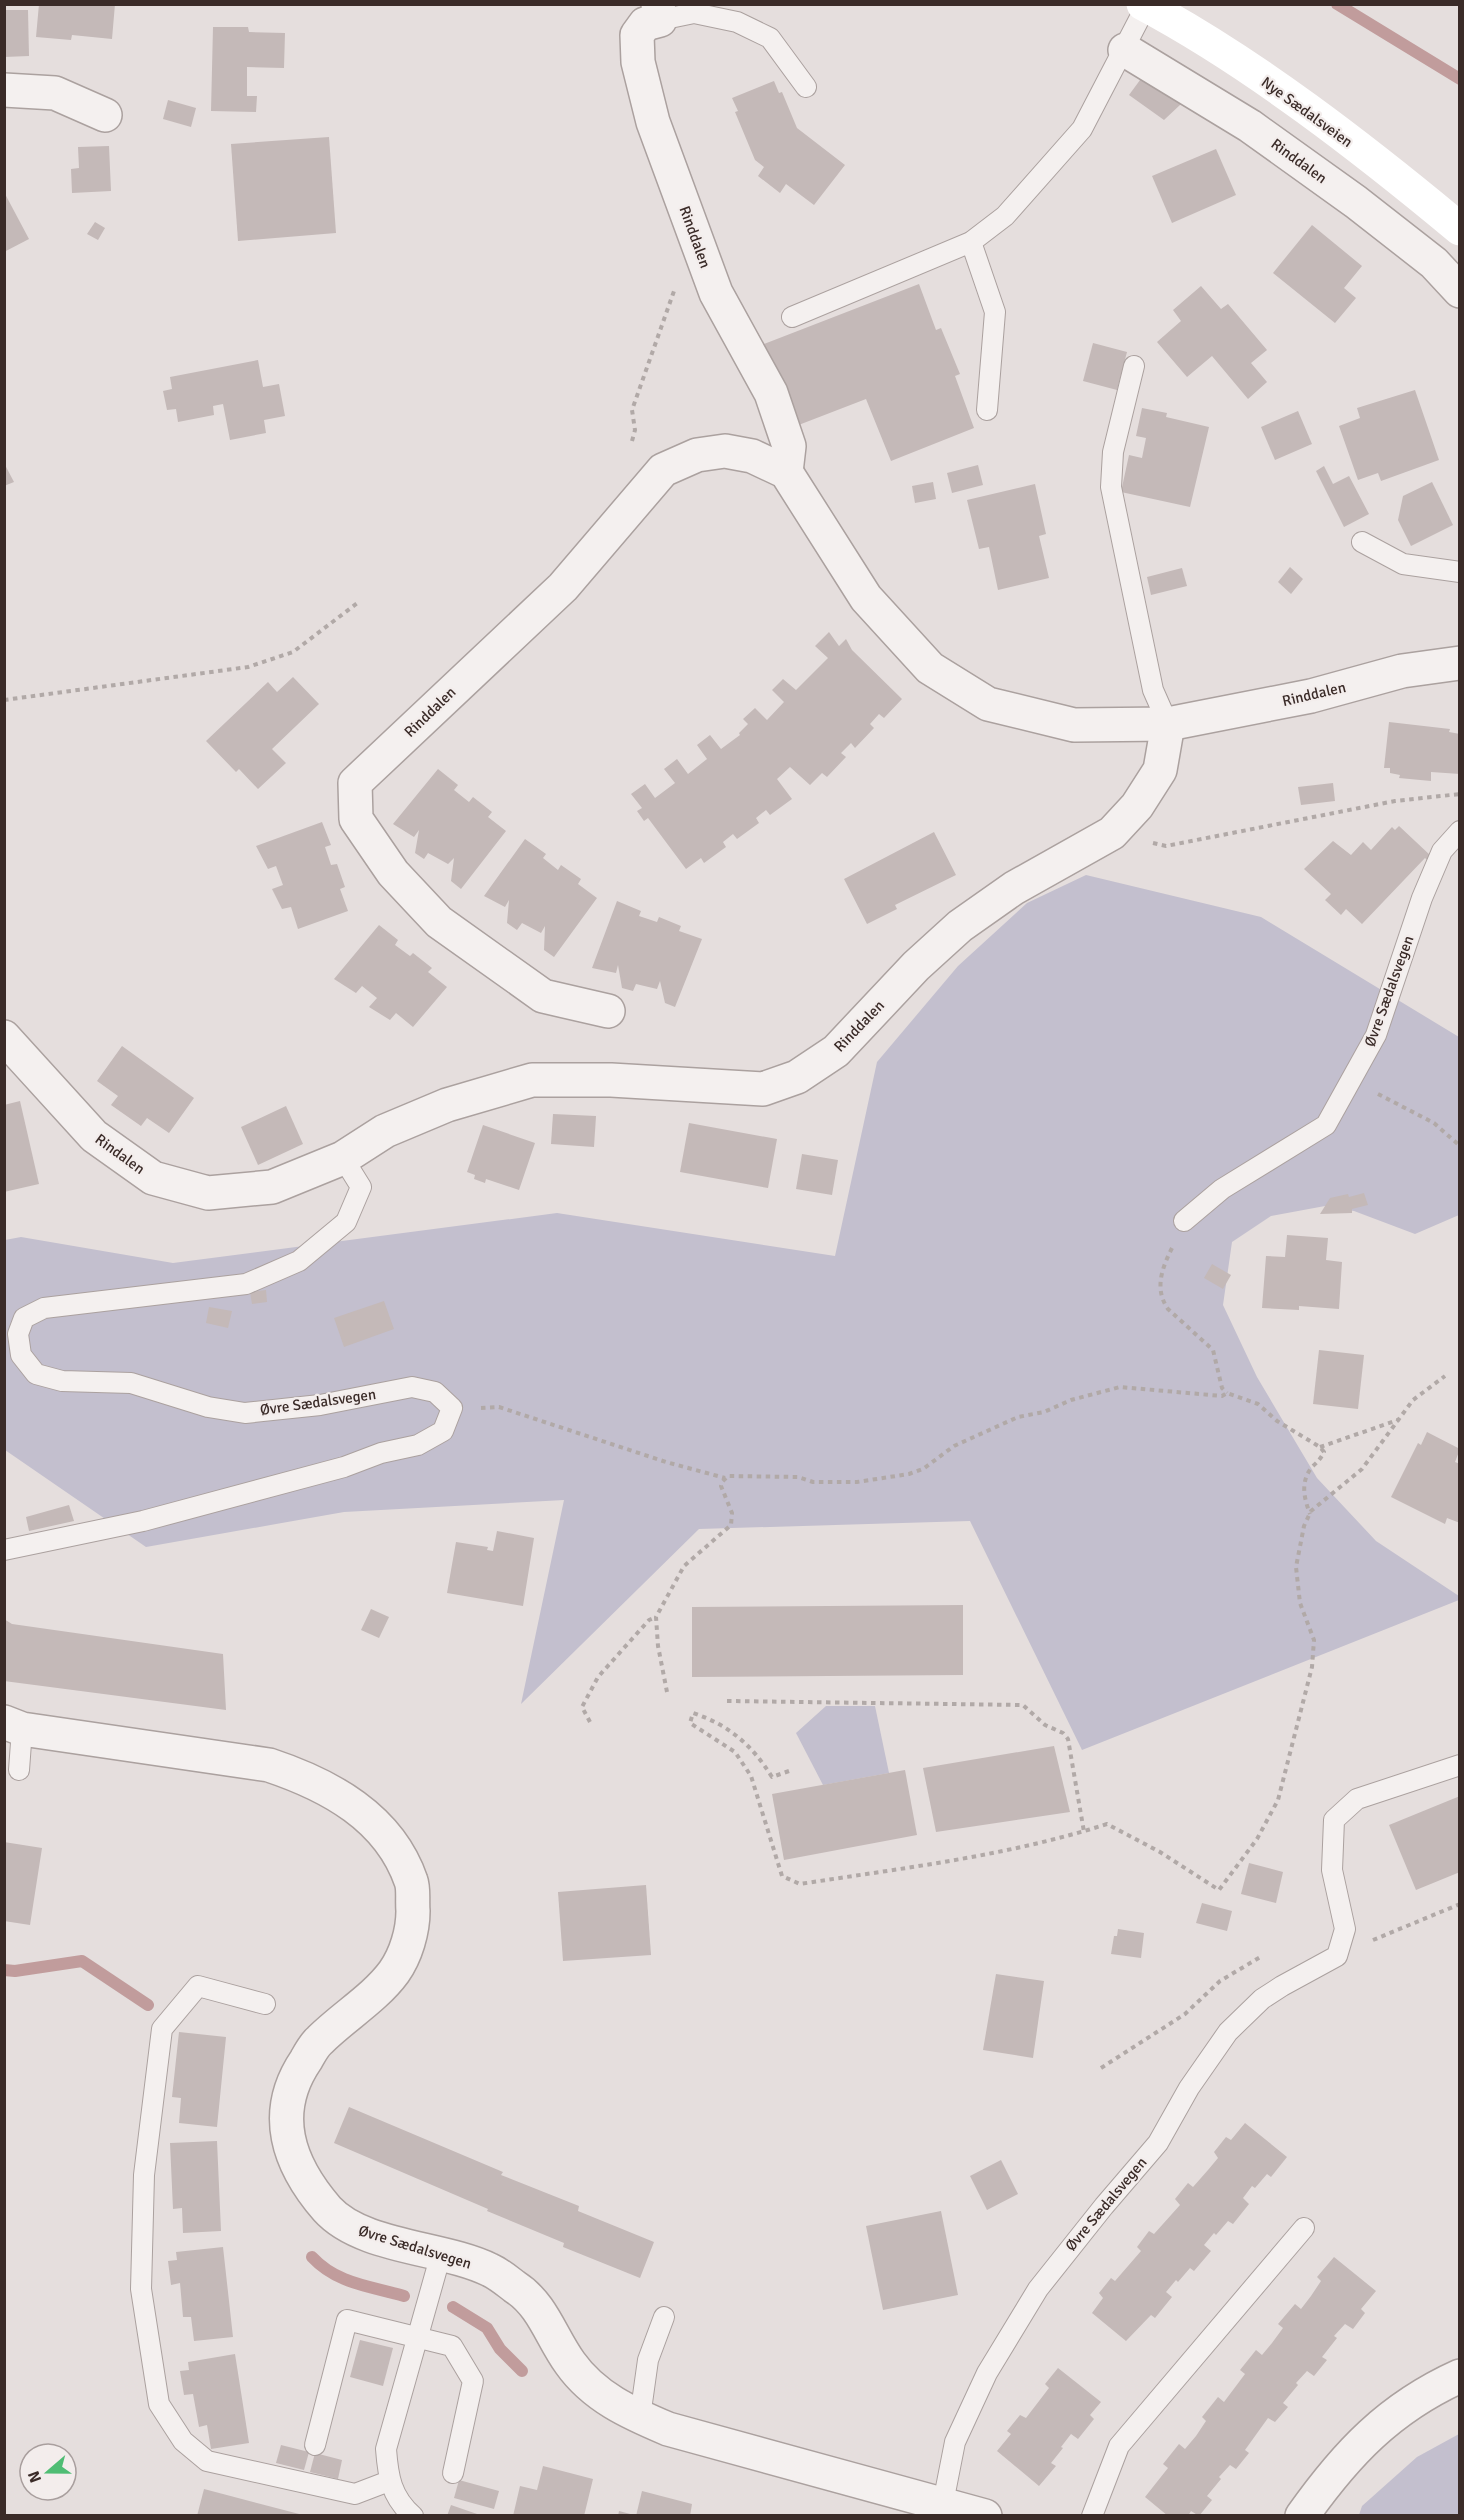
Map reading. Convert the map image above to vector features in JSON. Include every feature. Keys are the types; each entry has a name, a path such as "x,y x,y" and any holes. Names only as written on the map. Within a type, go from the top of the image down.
{"main road":[{"name":"Nye Sædalsveien","path":"1144,5 1228,55 1308,111 1460,230"}],"street":[{"name":"Rinddalen","path":"659,12 645,24 637,35 638,62 653,122 716,293 771,393 789,446 786,472"},
{"name":"Rinddalen","path":"1125,50 1251,126 1356,202 1434,263 1460,291"},
{"path":"4,90 56,93 105,115"},
{"name":"Rinddalen","path":"608,1011 543,996 439,922 393,873 356,819 355,783 563,586 663,470 697,455 725,451 752,456 786,472 866,598 930,668 988,704 1074,725 1168,724 1311,696 1402,671 1460,663"},
{"name":"Rinddalen","path":"343,1158 385,1131 447,1105 532,1080 611,1080 763,1089 796,1077 836,1051 916,966 960,926 1014,888 1112,833 1137,806 1160,770 1168,724"},
{"name":"Rindalen","path":"4,1037 94,1136 153,1178 208,1193 272,1187 343,1158"},
{"name":"Øvre Sædalsvegen","path":"13,1726 269,1765 334,1792 374,1821 396,1850 412,1883 413,1929 394,1971 358,2007 318,2041 294,2078 285,2117 291,2150 303,2175 330,2212 362,2234 441,2254 490,2270 527,2295 549,2324 569,2362 590,2388 640,2417 668,2429 985,2516"},
{"path":"1302,2516 1331,2475 1362,2441 1402,2408 1460,2376"}],"lane":[{"name":"Nye Sædalsveien","path":"792,317 971,242 1005,216 1082,129 1125,50 1144,5"},
{"path":"659,12 694,13 737,22 770,38 806,87"},
{"path":"971,242 995,312 987,410"},
{"path":"1134,366 1113,452 1111,487 1153,690 1168,724"},
{"path":"1362,542 1403,564 1460,572"},
{"name":"Øvre Sædalsvegen","path":"1184,1221 1222,1189 1326,1125 1376,1035 1422,898 1442,851 1460,831"},
{"name":"Øvre Sædalsvegen","path":"343,1158 361,1188 346,1222 299,1261 246,1284 44,1308 24,1318 18,1334 21,1355 36,1374 62,1381 131,1383 208,1407 245,1413 320,1405 412,1388 435,1392 452,1408"},
{"path":"4,1550 143,1521 344,1467 381,1453 418,1445 443,1431 452,1408"},
{"path":"13,1726 19,1770"},
{"path":"1337,1956 1345,1929 1332,1870 1334,1820 1357,1799 1460,1766"},
{"name":"Øvre Sædalsvegen","path":"943,2503 955,2442 987,2373 1038,2289 1158,2143 1190,2088 1228,2032 1262,2000 1282,1986 1337,1956"},
{"path":"266,2004 198,1986 162,2028 144,2175 141,2289 159,2404 183,2441 207,2461 355,2494 389,2481"},
{"path":"1092,2516 1119,2446 1304,2228"},
{"path":"413,2516 405,2509 389,2481 386,2449 441,2254"},
{"path":"640,2417 648,2360 664,2317"},
{"path":"315,2445 346,2320 452,2346 473,2381 453,2473"}],"path":[{"path":"632,441 635,430 632,410 681,270 699,248"},
{"path":"4,700 248,667 292,652 360,601"},
{"path":"1112,833 1166,846 1395,801 1460,794"},
{"path":"1351,1080 1434,1123 1460,1146"},
{"path":"1184,1221 1160,1273 1162,1301 1167,1309 1213,1350 1222,1388 1227,1393 1258,1404 1286,1427 1320,1447 1324,1452 1303,1485 1310,1514"},
{"path":"789,1771 772,1777 750,1746 726,1726 693,1713 690,1723 735,1752 751,1776 782,1876 800,1884 1002,1850 1084,1832 1107,1824 1160,1852 1219,1890 1257,1839 1278,1800 1312,1667 1314,1640 1300,1603 1296,1567 1304,1526 1310,1514 1362,1469 1413,1400 1445,1376"},
{"path":"452,1408 499,1407 666,1462 725,1478 728,1476 798,1478 813,1482 857,1482 909,1474 923,1469 954,1446 992,1428 1018,1417 1044,1412 1106,1389 1120,1387 1222,1396 1227,1393"},
{"path":"1320,1447 1398,1420"},
{"path":"667,1692 658,1646 656,1617 684,1566 731,1525 732,1513 721,1486 725,1478"},
{"path":"590,1722 582,1707 598,1677 649,1620 656,1617"},
{"path":"727,1701 1023,1705 1045,1725 1063,1733 1068,1739 1084,1832"},
{"path":"1337,1956 1460,1904"},
{"path":"1101,2068 1185,2014 1220,1981 1262,1956"}],"shaded area":[{"path":"1086,875 1261,917 1459,1037 1459,1215 1415,1234 1354,1211 1325,1206 1271,1216 1232,1242 1223,1305 1257,1377 1317,1478 1376,1541 1459,1596 1459,1600 1082,1750 970,1521 699,1529 521,1704 564,1500 344,1512 146,1547 5,1450 5,1240 21,1237 173,1263 557,1213 835,1256 877,1062 958,966 1027,903"},
{"path":"826,1706 875,1706 889,1773 823,1785 796,1733"},
{"path":"1459,2434 1459,2515 1359,2515 1362,2506 1417,2457"}],"building":[{"path":"39,4 115,4 112,39 72,35 71,40 36,37"},
{"path":"4,10 28,10 29,56 4,57"},
{"path":"213,27 248,27 249,32 285,33 284,68 247,67 247,96 257,96 256,112 211,111"},
{"path":"1143,76 1181,104 1164,120 1129,95"},
{"path":"774,81 779,93 782,92 797,128 845,165 814,205 786,184 780,193 758,176 764,167 755,160 735,112 738,111 732,98"},
{"path":"168,100 196,108 191,127 163,119"},
{"path":"329,137 336,233 238,241 231,144"},
{"path":"109,146 111,191 72,193 71,169 79,168 78,147"},
{"path":"1216,149 1236,195 1172,223 1152,176"},
{"path":"4,192 29,239 4,252"},
{"path":"95,222 105,228 98,240 87,234"},
{"path":"1312,225 1362,266 1344,288 1356,298 1335,323 1273,273"},
{"path":"919,284 936,330 941,328 960,374 955,376 974,428 891,461 866,399 796,426 764,344"},
{"path":"1201,286 1221,309 1228,304 1267,350 1251,363 1267,382 1248,399 1212,356 1187,377 1157,342 1181,321 1173,310"},
{"path":"1093,343 1127,352 1117,390 1083,381"},
{"path":"258,360 263,387 279,384 285,416 264,420 266,433 230,440 223,404 213,406 214,415 178,422 176,409 167,410 163,391 172,389 170,377"},
{"path":"1415,390 1439,460 1381,481 1378,473 1358,480 1339,426 1360,418 1357,408"},
{"path":"1142,408 1167,413 1166,417 1209,427 1190,507 1121,492 1129,455 1142,458 1146,438 1136,436"},
{"path":"1298,411 1312,444 1275,460 1261,427"},
{"path":"4,463 14,482 4,486"},
{"path":"978,465 983,485 952,493 947,473"},
{"path":"1324,466 1333,484 1349,476 1369,514 1344,527 1316,471"},
{"path":"933,482 936,499 915,503 912,486"},
{"path":"1432,482 1453,525 1411,546 1398,520 1403,496"},
{"path":"1035,484 1046,534 1039,536 1049,578 998,590 989,547 979,549 967,500"},
{"path":"1290,567 1303,579 1291,594 1278,582"},
{"path":"1182,568 1187,586 1151,595 1147,577"},
{"path":"829,632 839,646 846,639 852,650 902,699 884,718 879,714 870,724 874,728 855,748 851,743 841,753 846,757 827,777 822,773 810,785 790,767 777,779 792,799 770,815 766,810 756,818 759,823 737,839 733,834 723,842 726,847 704,863 701,858 686,869 648,818 644,821 637,811 642,808 631,794 645,784 655,798 675,783 664,769 677,759 688,774 707,759 697,745 710,735 721,749 740,735 739,733 748,724 743,719 755,708 767,720 784,702 772,690 783,679 796,690 828,658 815,646"},
{"path":"293,677 319,704 272,749 286,763 258,789 239,769 236,772 206,741 268,682 277,692"},
{"path":"1389,722 1450,729 1449,732 1460,734 1460,774 1431,772 1431,781 1399,778 1400,775 1390,773 1390,768 1384,768"},
{"path":"438,769 458,785 454,790 469,802 473,797 492,812 488,817 506,831 461,889 451,881 454,858 448,864 428,853 424,859 415,853 419,830 414,837 393,824"},
{"path":"1333,783 1335,801 1301,805 1298,787"},
{"path":"322,822 331,845 325,847 331,865 337,864 345,887 340,889 348,911 298,929 291,907 282,909 272,889 283,885 276,866 268,869 256,846"},
{"path":"1399,826 1431,856 1427,860 1425,858 1362,924 1346,909 1341,915 1325,900 1331,894 1304,869 1333,841 1351,855 1363,842 1371,850 1392,827 1395,830"},
{"path":"934,832 956,875 895,905 897,909 867,924 844,879"},
{"path":"525,839 546,854 543,858 558,870 561,865 581,879 578,884 597,898 554,957 544,950 545,926 541,933 522,923 517,930 507,923 509,900 505,907 484,896"},
{"path":"617,901 641,911 639,916 657,922 659,917 681,926 679,931 702,939 675,1007 665,1003 660,981 657,989 636,984 633,991 622,988 618,965 616,973 592,968"},
{"path":"379,925 398,940 395,945 410,956 413,953 432,968 428,972 447,987 413,1027 396,1013 390,1020 369,1007 377,998 362,986 356,993 334,979"},
{"path":"122,1046 194,1098 169,1133 147,1118 141,1126 111,1105 118,1096 97,1081"},
{"path":"20,1101 39,1184 4,1192 4,1105"},
{"path":"286,1106 303,1144 258,1165 241,1127"},
{"path":"553,1114 596,1116 594,1147 551,1144"},
{"path":"689,1123 777,1139 768,1188 680,1172"},
{"path":"483,1125 535,1143 519,1190 486,1179 485,1183 474,1179 475,1175 467,1172"},
{"path":"802,1154 838,1160 832,1195 796,1189"},
{"path":"1364,1193 1368,1205 1352,1209 1352,1213 1320,1214 1330,1198"},
{"path":"1287,1235 1328,1238 1326,1260 1342,1262 1339,1309 1299,1306 1299,1310 1262,1308 1266,1256 1285,1257"},
{"path":"1212,1264 1231,1275 1223,1289 1204,1278"},
{"path":"266,1290 267,1302 252,1304 250,1292"},
{"path":"384,1301 394,1329 344,1347 334,1318"},
{"path":"209,1307 232,1311 228,1328 206,1323"},
{"path":"1319,1350 1364,1355 1358,1409 1313,1404"},
{"path":"1427,1432 1460,1449 1455,1462 1460,1464 1460,1523 1447,1518 1445,1524 1391,1497 1418,1443 1421,1445"},
{"path":"69,1505 74,1521 29,1531 26,1517"},
{"path":"497,1531 534,1538 523,1606 447,1593 456,1542 488,1547 487,1550 493,1551"},
{"path":"963,1605 963,1675 692,1677 692,1607"},
{"path":"371,1609 389,1617 379,1638 361,1630"},
{"path":"4,1619 12,1624 223,1654 226,1710 4,1681"},
{"path":"1054,1746 1070,1812 936,1832 923,1768"},
{"path":"905,1770 917,1835 784,1860 772,1794"},
{"path":"1460,1796 1460,1872 1416,1890 1389,1825"},
{"path":"4,1842 42,1848 30,1925 4,1921"},
{"path":"1249,1863 1283,1872 1276,1903 1241,1894"},
{"path":"646,1885 651,1955 563,1961 558,1892"},
{"path":"1202,1903 1232,1911 1227,1931 1196,1923"},
{"path":"1118,1929 1144,1933 1141,1958 1111,1954 1114,1936 1117,1936"},
{"path":"996,1974 1044,1981 1033,2058 983,2050"},
{"path":"179,2032 226,2037 217,2127 179,2123 181,2098 172,2097"},
{"path":"349,2107 503,2172 501,2175 579,2206 578,2211 654,2242 640,2278 563,2247 564,2243 334,2143"},
{"path":"1245,2123 1287,2157 1271,2177 1267,2174 1255,2188 1252,2186 1243,2198 1249,2204 1233,2224 1228,2221 1216,2235 1214,2233 1204,2245 1211,2251 1194,2271 1190,2268 1178,2282 1176,2280 1166,2292 1172,2297 1155,2318 1151,2315 1126,2341 1092,2313 1103,2298 1099,2293 1111,2278 1115,2281 1141,2251 1137,2247 1149,2231 1154,2234 1180,2205 1175,2199 1188,2183 1193,2187 1218,2158 1214,2152 1226,2137 1231,2140"},
{"path":"217,2141 221,2231 183,2233 182,2208 173,2209 170,2143"},
{"path":"1001,2160 1018,2194 987,2210 970,2176"},
{"path":"941,2211 958,2295 883,2310 866,2226"},
{"path":"223,2247 233,2337 194,2341 191,2317 183,2317 180,2283 171,2285 168,2261 177,2260 176,2252"},
{"path":"1334,2257 1376,2291 1361,2309 1365,2313 1353,2329 1345,2324 1334,2336 1337,2338 1322,2357 1327,2360 1314,2376 1307,2371 1296,2383 1298,2385 1283,2403 1288,2407 1275,2422 1268,2418 1245,2450 1249,2453 1236,2469 1230,2465 1219,2477 1221,2479 1207,2496 1212,2500 1199,2516 1191,2511 1188,2516 1168,2516 1145,2497 1168,2468 1163,2464 1179,2444 1185,2449 1196,2436 1206,2421 1202,2417 1218,2397 1224,2402 1245,2374 1240,2370 1256,2350 1262,2355 1272,2343 1283,2328 1278,2324 1295,2304 1301,2309 1321,2281 1317,2277"},
{"path":"360,2340 393,2348 383,2386 350,2377"},
{"path":"235,2354 249,2443 211,2449 207,2425 199,2427 193,2394 184,2395 180,2371 189,2370 188,2362"},
{"path":"1058,2368 1101,2402 1090,2415 1094,2419 1078,2439 1071,2434 1061,2447 1063,2448 1051,2463 1056,2466 1039,2486 997,2451 1011,2434 1007,2431 1020,2415 1026,2418 1049,2388 1045,2384"},
{"path":"281,2445 309,2452 304,2470 276,2463"},
{"path":"315,2453 342,2460 338,2479 310,2472"},
{"path":"543,2466 593,2479 584,2516 513,2516 520,2486 537,2490"},
{"path":"459,2480 499,2491 494,2509 454,2498"},
{"path":"204,2489 303,2515 303,2516 197,2516"},
{"path":"642,2491 692,2504 690,2516 636,2516"},
{"path":"451,2505 480,2515 480,2516 447,2516"},
{"path":"619,2511 634,2515 618,2516"}],"waterway":[{"path":"1337,4 1460,79"},
{"path":"4,1970 15,1971 82,1961 148,2005"},
{"path":"312,2257 343,2279 404,2296"},
{"path":"453,2307 487,2328 500,2349 522,2371"}]}
